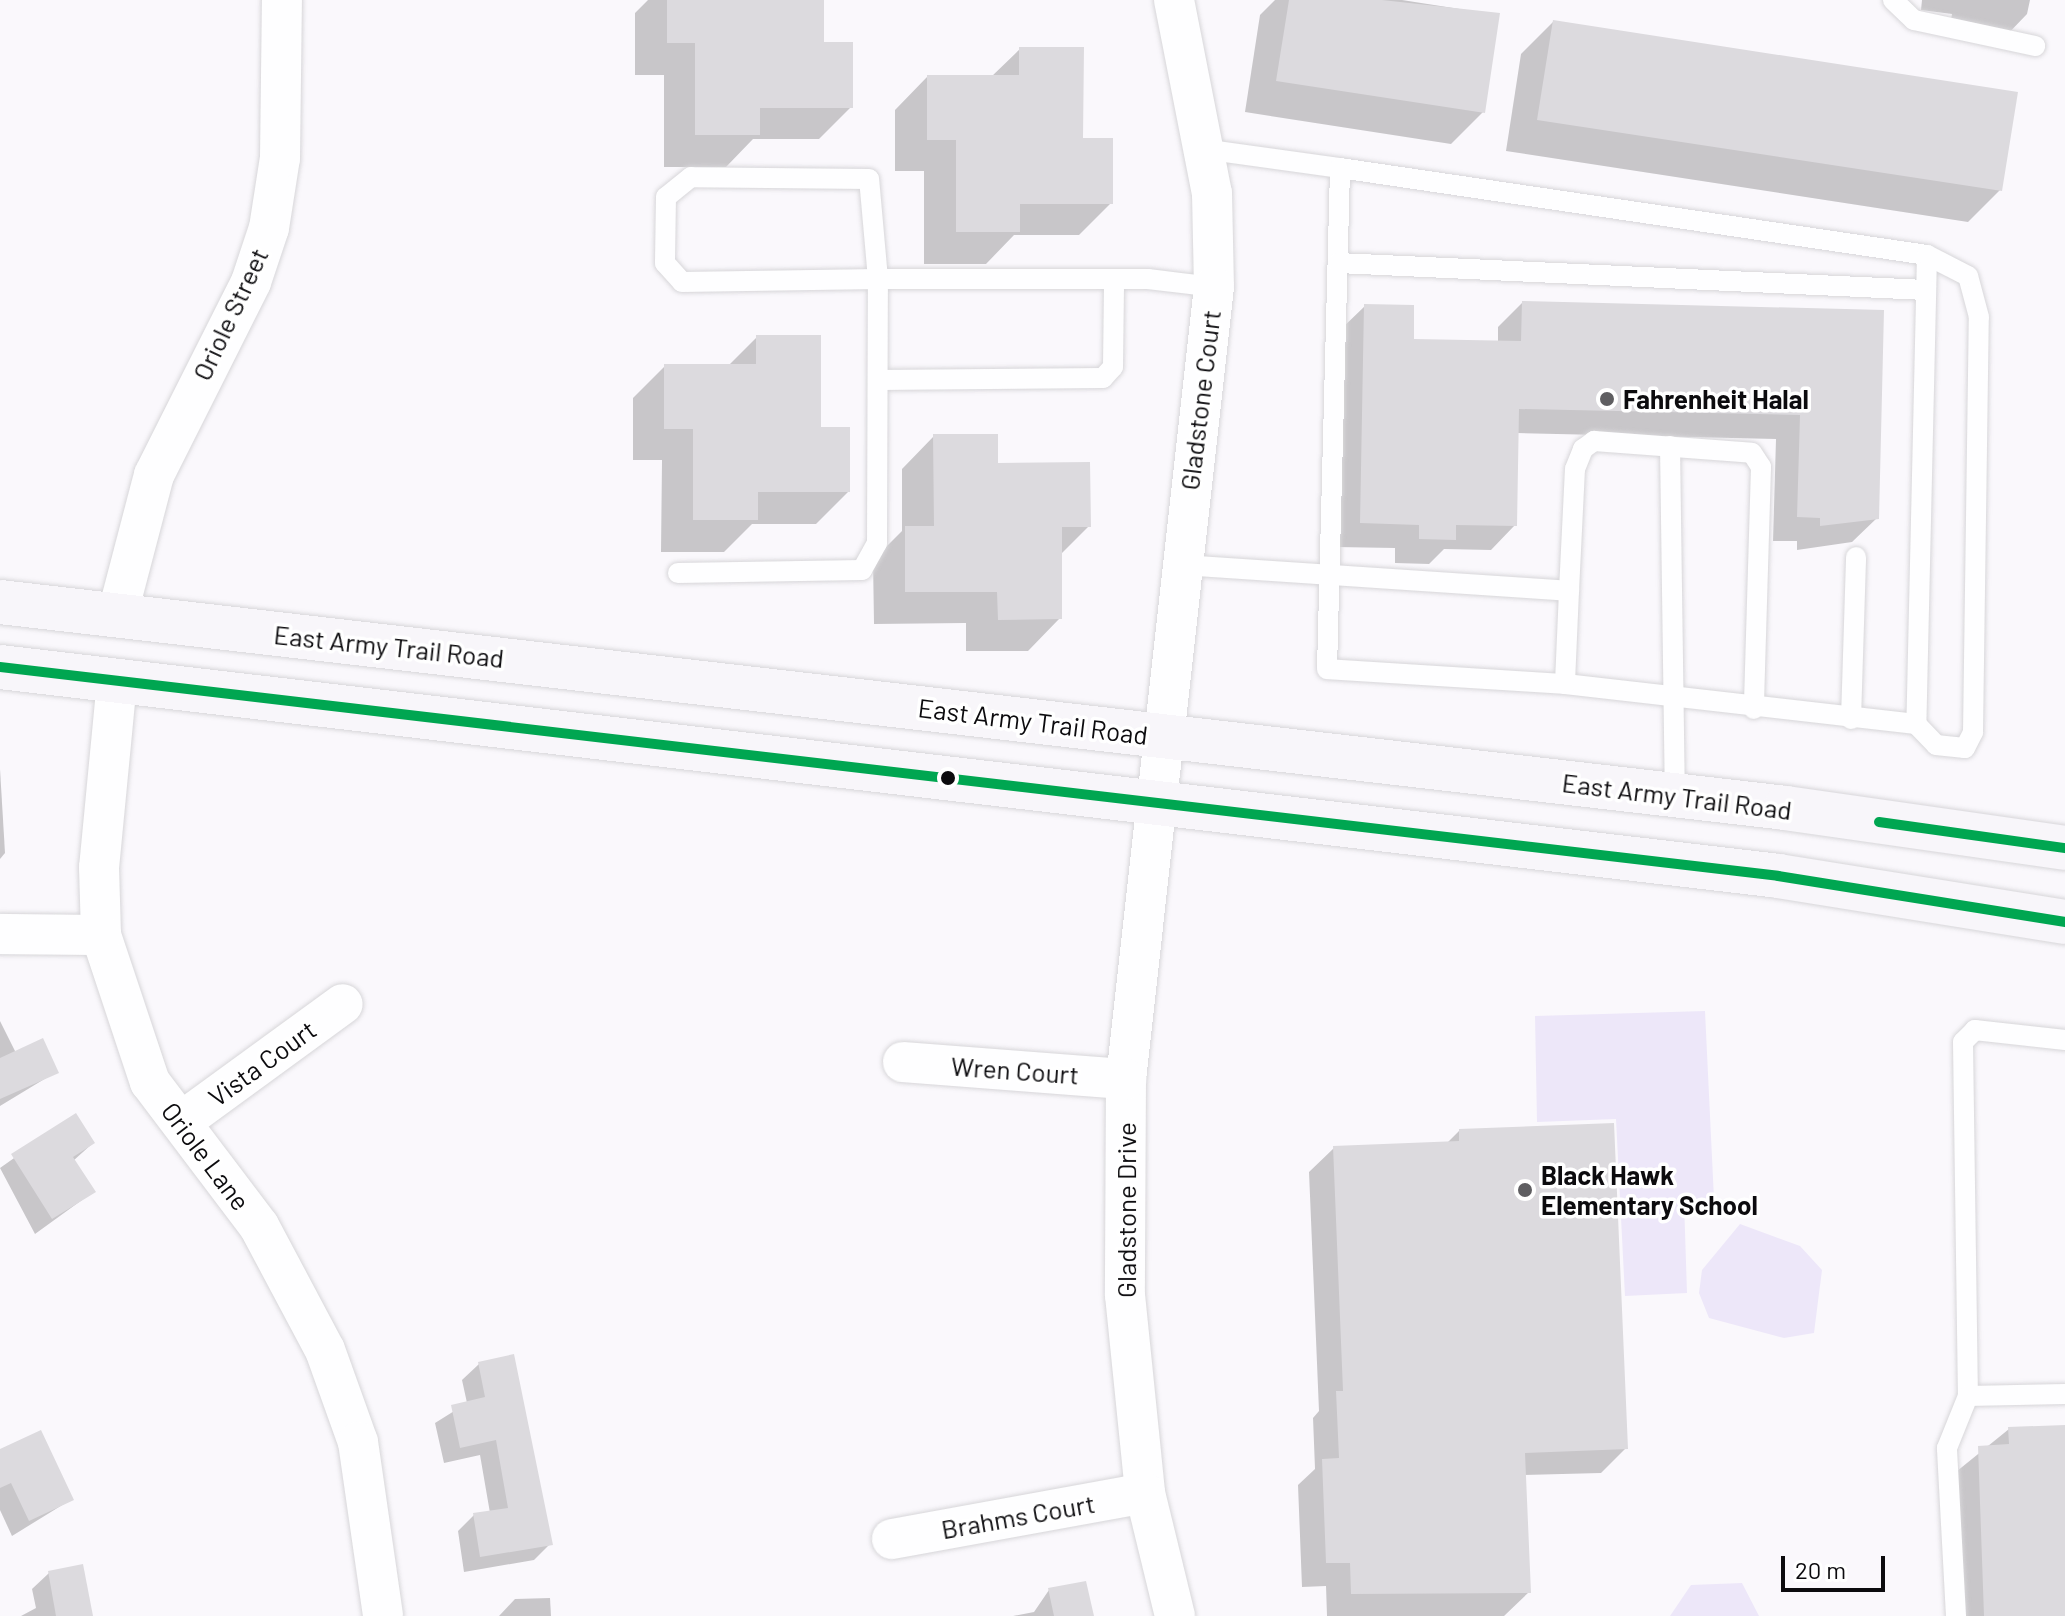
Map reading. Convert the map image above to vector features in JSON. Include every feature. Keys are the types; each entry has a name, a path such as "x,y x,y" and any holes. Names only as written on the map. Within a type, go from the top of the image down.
{"main road":[{"name":"East Army Trail Road","path":"0,602 1675,796 2065,848"},
{"path":"0,667 1778,876 2065,922"}],"street":[{"name":"Oriole Street","path":"117,616 154,475 251,282 269,228 280,158 282,0"},
{"name":"Gladstone Court","path":"1156,801 1214,287 1203,149 1174,0"},
{"name":"Oriole Lane","path":"117,681 99,867 101,935 136,1056 259,1226 325,1350 358,1442 381,1561 383,1616"},
{"name":"Gladstone Drive","path":"1156,801 1126,1079 1125,1295 1145,1493 1175,1616"},
{"path":"0,934 101,935"},
{"name":"Vista Court","path":"181,1122 343,1004"},
{"name":"Wren Court","path":"903,1062 1126,1079"},
{"name":"Brahms Court","path":"892,1539 1145,1493"}],"lane":[{"path":"1893,0 1914,20 2035,46"},
{"path":"1203,149 1340,168 1927,255 1968,276 1979,317 1973,732 1965,748 1936,745 1916,724 1754,709 1565,684 1327,669 1340,168"},
{"path":"678,573 841,573 873,561 879,380 878,279 869,179 691,177 666,197 665,263 682,282 878,279 1114,280 1214,287"},
{"path":"1916,724 1927,255"},
{"path":"1338,263 1926,290"},
{"path":"879,380 1103,378 1113,367 1114,280"},
{"path":"1565,684 1575,469 1583,449 1594,441 1752,453 1761,467 1754,709"},
{"path":"1670,446 1675,796"},
{"path":"1851,719 1856,557"},
{"path":"1181,565 1569,591"},
{"path":"1956,1616 1947,1448 1968,1396 1963,1042 1975,1030 2065,1040"},
{"path":"1968,1396 2065,1394"}],"shaded area":[{"path":"1705,1011 1714,1199 1684,1201 1687,1293 1625,1296 1616,1119 1537,1122 1535,1016"},
{"path":"1740,1224 1800,1246 1822,1270 1814,1333 1784,1338 1709,1318 1699,1293 1702,1270"},
{"path":"1742,1583 1759,1616 1670,1616 1691,1585"}],"building":[{"path":"667,0 824,0 824,42 853,42 853,108 760,108 760,135 695,135 695,43 667,43"},
{"path":"1289,0 1382,0 1500,13 1485,113 1276,81"},
{"path":"1553,20 2018,92 2002,191 1537,120"},
{"path":"1019,47 1084,47 1083,138 1113,138 1113,204 1020,204 1020,232 956,232 956,140 927,140 927,75 1019,75"},
{"path":"1522,301 1884,310 1879,519 1820,526 1820,518 1797,517 1800,415 1519,409 1517,526 1456,525 1456,540 1419,539 1419,525 1360,523 1364,304 1414,305 1414,339 1521,341"},
{"path":"756,335 821,335 821,427 850,427 850,492 758,492 758,520 693,520 693,429 664,429 664,364 756,364"},
{"path":"933,434 998,434 998,463 1090,462 1091,527 1062,527 1062,619 998,620 997,592 905,592 905,526 934,526"},
{"path":"43,1038 59,1073 0,1099 0,1058"},
{"path":"76,1113 95,1143 73,1157 96,1192 52,1219 11,1154"},
{"path":"1614,1123 1628,1449 1525,1453 1531,1593 1351,1594 1350,1563 1326,1563 1322,1459 1339,1458 1336,1391 1343,1391 1333,1146 1459,1141 1459,1129"},
{"path":"514,1354 553,1545 480,1557 473,1513 508,1508 496,1440 460,1448 451,1405 485,1397 478,1362"},
{"path":"2065,1425 2065,1616 1984,1616 1978,1446 2009,1444 2008,1427"},
{"path":"41,1430 74,1500 29,1521 11,1483 0,1488 0,1449"},
{"path":"83,1564 93,1616 56,1616 48,1571"},
{"path":"1086,1581 1094,1616 1054,1616 1048,1588"}],"transit line":[{"path":"0,667 1778,876 2065,922"},
{"path":"1879,822 2065,848"}],"place":[{"name":"Fahrenheit Halal","path":"1607,399"},
{"name":"Black Hawk Elementary School","path":"1525,1190"}]}
